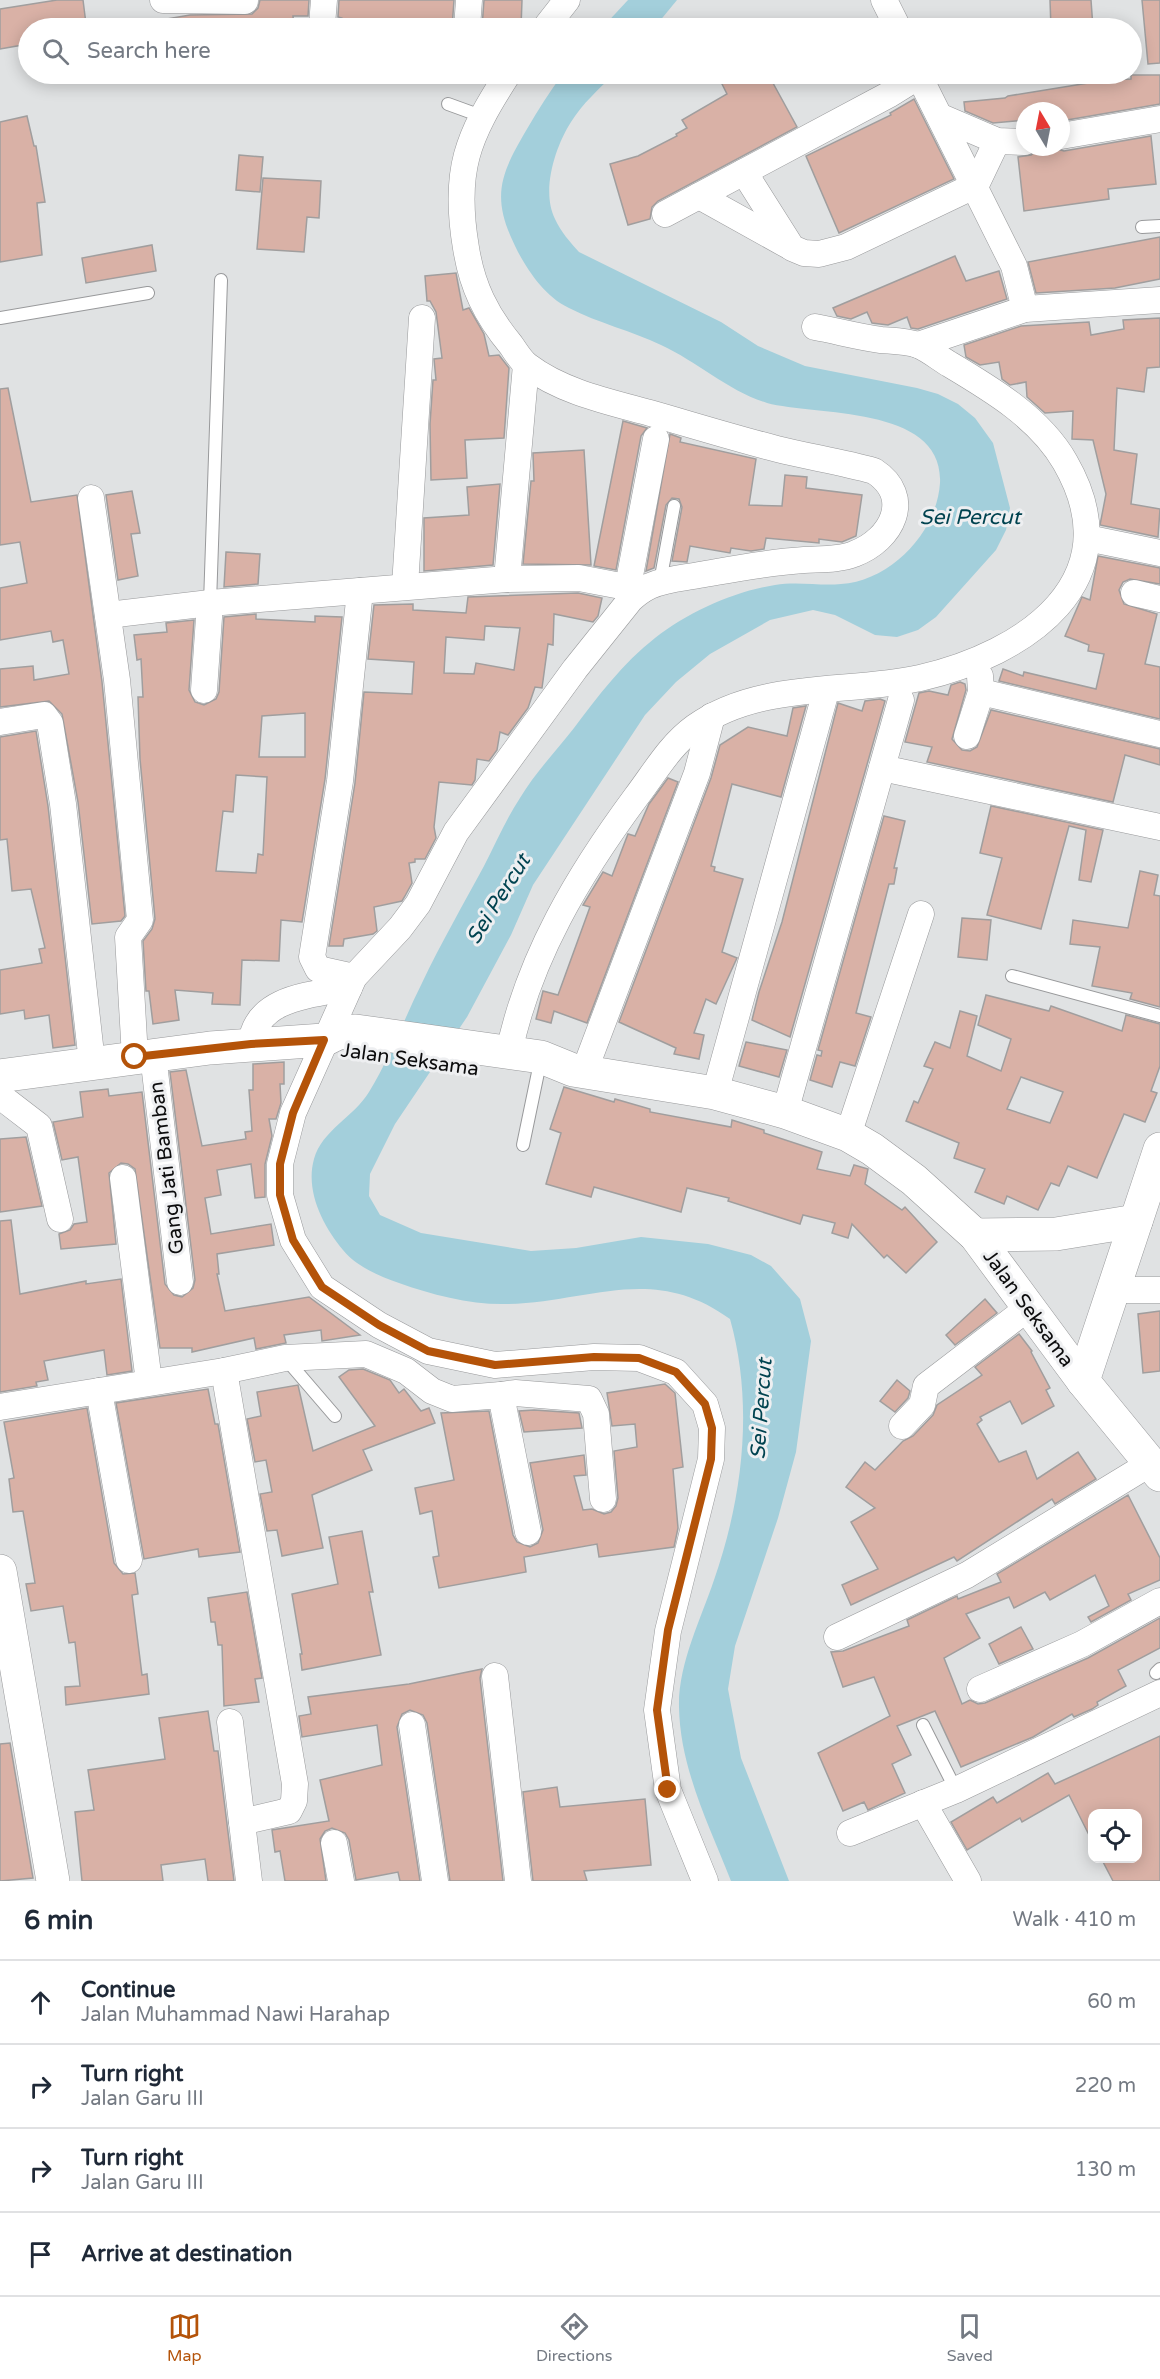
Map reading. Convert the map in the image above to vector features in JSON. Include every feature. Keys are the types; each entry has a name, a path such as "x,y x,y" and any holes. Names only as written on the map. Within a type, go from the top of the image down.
{"main road":[{"name":"Jalan Seksama","path":"0,1076 251,1044 343,1041 488,1056 539,1067 715,1093 785,1112 848,1135 914,1180 975,1235 1083,1381 1156,1469"},
{"path":"1083,1381 1111,1290 1160,1149"},
{"name":"Jalan Seksama","path":"975,1235 1056,1234 1136,1221"},
{"path":"0,1571 13,1677 53,1881"}],"street":[{"path":"163,0 245,1"},
{"path":"468,18 469,0"},
{"path":"553,18 567,0"},
{"path":"884,0 893,18"},
{"path":"108,615 210,603 507,579 565,577 643,586 756,565 852,555 871,545 891,525 896,512 892,488 885,478 874,471 776,448 599,399 542,375 526,364 485,308 470,272 463,230 461,186 466,156 480,116 501,84"},
{"path":"665,214 905,84"},
{"path":"924,84 976,185 1014,266 1025,309"},
{"path":"941,117 998,141 1016,142"},
{"path":"1070,134 1160,119"},
{"path":"699,196 792,248 804,253 819,254 846,247 976,185 998,141"},
{"path":"744,172 792,248"},
{"path":"918,345 1025,309 1160,300"},
{"path":"405,586 422,318"},
{"path":"488,1056 516,1022 538,961 581,876 662,761 680,740 712,716 749,700 918,678 973,660 1020,638 1060,604 1074,585 1084,564 1087,538 1081,504 1068,467 1048,438 986,386 918,345 815,327"},
{"path":"507,579 526,364"},
{"path":"251,1044 257,1022 265,1013 284,1001 351,983 400,928 418,904 461,825 582,660 643,586 656,439"},
{"name":"Gang Jati Bamban","path":"91,498 108,615 140,920 128,937 144,1056 180,1282"},
{"path":"1087,538 1160,553"},
{"path":"351,983 318,969 312,957 340,781 360,591"},
{"path":"1134,593 1160,598"},
{"path":"204,690 210,603"},
{"path":"967,736 981,692 978,669 973,660"},
{"path":"715,1093 826,691"},
{"path":"981,692 1160,734"},
{"path":"785,1112 901,700"},
{"path":"0,722 44,715 50,723 66,827 92,1063"},
{"path":"578,1071 697,773 712,716"},
{"path":"882,768 1160,827"},
{"path":"848,1135 921,914"},
{"path":"351,983 343,1041 293,1113 280,1164 280,1195 293,1240 322,1287 379,1325 428,1351 495,1365 594,1357 639,1358 676,1372 705,1404 712,1428 711,1459 668,1630 657,1710 668,1790 705,1881"},
{"path":"0,1096 39,1125 60,1219"},
{"path":"123,1178 149,1382"},
{"path":"1111,1290 1160,1290"},
{"path":"903,1426 922,1405 926,1386 1028,1308"},
{"path":"0,1407 224,1371 285,1358 366,1354 406,1371 432,1391 452,1399 515,1393 589,1399 596,1414 603,1499"},
{"path":"224,1371 295,1784 294,1801 289,1811 242,1821"},
{"path":"99,1391 129,1560"},
{"path":"501,1395 528,1532"},
{"path":"837,1637 967,1575 1156,1469"},
{"path":"980,1689 1082,1644 1160,1601"},
{"path":"495,1676 518,1881"},
{"path":"850,1833 956,1790 1159,1678"},
{"path":"230,1722 249,1881"},
{"path":"412,1725 435,1881"},
{"path":"923,1803 968,1881"},
{"path":"334,1843 341,1881"}],"lane":[{"path":"448,104 480,116"},
{"path":"1142,227 1160,226"},
{"path":"210,603 221,280"},
{"path":"0,318 148,293"},
{"path":"643,586 674,506"},
{"path":"1012,976 1160,1016"},
{"path":"522,1145 539,1067"},
{"path":"285,1358 335,1416"},
{"path":"923,1725 956,1790"}],"water":[{"path":"628,0 677,0 662,18 611,18"},
{"name":"Sei Percut","path":"555,84 604,84 575,115 565,132 552,169 549,196 551,208 560,228 579,252 721,322 758,346 805,366 917,388 938,394 958,404 975,418 993,443 1010,508 1006,530 996,550 936,617 918,630 897,637 875,635 835,615 813,610 770,620 710,654 676,682 645,715 533,885 511,935 467,1017 395,1124 370,1174 369,1196 380,1215 421,1233 531,1251 576,1248 641,1237 708,1244 751,1255 771,1266 800,1299 811,1341 796,1452 778,1518 735,1646 728,1689 741,1758 789,1881 731,1881 697,1796 684,1752 681,1730 679,1707 682,1674 724,1548 732,1516 742,1450 742,1384 730,1319 702,1302 674,1293 648,1289 594,1293 538,1302 494,1304 466,1301 412,1287 376,1274 349,1256 336,1241 323,1219 314,1196 312,1183 314,1159 318,1149 331,1132 363,1101 377,1079 429,968 515,806 539,771 622,669 643,648 668,629 727,598 775,585 841,584 859,581 877,574 894,564 921,536 937,501 940,483 936,458 922,439 900,427 844,413 789,407 753,398 661,345 569,308 553,298 539,284 509,234 501,203 504,175 510,161"}],"building":[{"path":"57,0 83,0 85,18 18,18 18,46 0,49 0,9"},
{"path":"260,0 309,0 308,16 293,16 293,18 172,18 190,15 252,14 258,8"},
{"path":"339,0 454,0 453,18 338,17"},
{"path":"484,0 522,0 521,18 483,18"},
{"path":"1050,0 1091,0 1092,18 1051,18"},
{"path":"1142,0 1160,0 1160,63 1148,64"},
{"path":"1142,75 1160,75 1160,104 1070,119 1070,102 1016,102 1016,121 993,123 965,111 964,102 1005,98 1082,84 1142,84"},
{"path":"722,84 773,84 797,127 658,201 652,207 650,219 628,225 610,164 638,156 677,136 676,134 687,128 682,120 727,94"},
{"path":"914,99 954,179 839,233 806,156 891,115 890,113"},
{"path":"27,116 34,146 36,146 45,202 37,203 42,255 0,262 0,122"},
{"path":"1151,136 1156,184 1108,189 1109,199 1024,211 1018,157 1070,156 1070,150"},
{"path":"239,155 263,157 260,192 236,190"},
{"path":"263,178 321,181 319,218 307,217 304,252 257,249"},
{"path":"1160,237 1160,279 1115,288 1036,293 1028,262"},
{"path":"152,245 156,271 86,283 82,258"},
{"path":"955,256 966,281 999,271 1007,299 918,329 911,328 907,317 888,325 872,323 867,312 851,319 837,316 833,308"},
{"path":"456,273 463,310 469,308 484,334 489,356 499,355 509,368 504,438 465,440 467,478 431,480 430,424 433,380 436,380 434,359 442,358 436,312 430,301 427,301 425,276"},
{"path":"1160,318 1160,367 1147,368 1144,392 1117,388 1114,450 1137,454 1131,504 1160,509 1158,537 1100,525 1106,494 1093,440 1072,439 1073,411 1045,413 1027,397 1026,382 1010,385 1002,379 999,362 980,365 966,357 964,345 1021,326 1089,322 1091,335 1124,329 1123,320"},
{"path":"8,388 31,502 77,495 102,682 125,916 121,921 92,924 78,802 62,714 49,701 0,707 0,669 33,666 34,680 69,674 63,640 53,642 51,631 0,640 0,588 27,583 20,542 0,545 0,389"},
{"path":"623,421 647,428 641,436 616,570 594,566"},
{"path":"670,434 681,438 680,442 756,459 749,505 782,506 785,475 807,477 806,488 862,495 856,536 842,542 819,539 819,543 766,538 764,549 751,551 731,548 730,553 690,546 687,562 672,561 682,507 679,499 672,498 666,505 654,568 646,571"},
{"path":"584,450 591,565 523,564 531,481 534,481 533,453"},
{"path":"500,484 493,565 424,571 424,518 469,515 467,487"},
{"path":"132,491 140,533 131,534 138,576 118,580 106,495"},
{"path":"226,552 260,554 258,584 224,587"},
{"path":"1098,556 1160,568 1160,584 1130,579 1123,582 1119,590 1124,604 1157,614 1145,664 1160,667 1160,719 999,681 1003,669 1023,676 1024,672 1096,689 1104,654 1088,651 1089,645 1065,636 1082,597 1090,600"},
{"path":"578,593 602,598 598,616 593,622 554,614 553,645 548,644 542,688 535,687 528,708 508,735 500,732 497,750 489,761 477,759 475,780 472,785 439,782 434,827 436,838 425,859 415,859 415,862 409,863 412,883 402,901 374,907 377,931 373,934 344,939 343,946 329,946 355,783 364,692 412,694 414,662 368,659 374,605 413,604 413,610 466,613 468,597","holes":["485,626 520,628 514,670 476,663 474,674 444,673 446,637 484,640"]},
{"path":"256,614 256,619 315,622 315,616 342,617 325,779 302,922 281,920 279,961 242,960 240,1005 212,1004 213,993 175,990 179,1020 153,1024 149,991 146,991 143,941 152,929 155,919 140,759 138,697 143,697 141,659 137,660 134,635 167,632 166,623 194,620 189,690 195,702 204,705 216,699 219,692 224,617","holes":["305,713 305,757 259,757 262,716","236,775 267,777 263,855 258,854 256,873 216,871 223,811 233,812"]},
{"path":"960,682 965,684 966,690 952,739 962,750 970,751 977,747 991,710 1160,749 1160,765 1125,755 1113,802 927,762 932,747 905,742 919,693 929,691 948,695 951,685"},
{"path":"880,699 885,701 790,1037 752,1020 759,992 782,922 838,703 862,711 865,701"},
{"path":"806,706 781,797 732,784 711,866 715,867 714,871 743,879 722,952 737,958 716,1004 706,999 694,1033 704,1035 699,1059 674,1054 676,1048 619,1022 711,778 720,745 748,727 787,736 793,708"},
{"path":"36,731 48,806 75,1045 53,1048 49,1015 25,1019 24,1010 0,1014 0,970 42,963 39,949 45,948 31,889 12,891 7,839 0,840 0,737"},
{"path":"668,778 678,782 587,1023 554,1011 551,1023 536,1019 543,991 558,995 590,907 583,905 603,872 612,876 628,834 635,836 649,804"},
{"path":"991,806 1103,830 1091,882 1079,880 1086,830 1069,826 1041,929 987,915 1002,858 980,853"},
{"path":"884,816 905,821 894,868 897,868 894,884 889,884 856,1013 871,1017 855,1066 840,1062 832,1087 810,1080 817,1055 821,1056 822,1051 818,1050"},
{"path":"1140,871 1158,875 1154,895 1160,896 1160,1007 1130,999 1132,993 1092,986 1100,947 1070,944 1073,920 1128,928"},
{"path":"962,918 991,920 987,960 958,957"},
{"path":"986,995 1049,1011 1051,1006 1122,1031 1126,1015 1160,1024 1160,1066 1151,1091 1157,1093 1145,1122 1124,1114 1097,1178 1068,1166 1059,1186 1051,1183 1038,1210 1007,1196 1004,1204 975,1192 985,1169 954,1158 959,1143 906,1121 914,1101 918,1103 933,1069 924,1066 935,1042 950,1048 960,1011 977,1016 967,1056 1001,1071 1011,1039 978,1025","holes":["1021,1077 1063,1092 1050,1123 1007,1109"]},
{"path":"746,1042 787,1050 779,1077 739,1066"},
{"path":"284,1062 284,1084 280,1084 281,1103 276,1119 269,1119 272,1136 265,1164 265,1197 255,1198 251,1164 217,1170 221,1195 205,1198 211,1234 271,1224 274,1245 217,1254 219,1274 217,1274 225,1311 309,1297 360,1335 322,1341 321,1330 284,1335 286,1343 256,1349 254,1338 192,1352 192,1348 160,1348 135,1169 128,1164 121,1163 109,1173 116,1244 61,1249 59,1234 70,1230 74,1224 87,1222 78,1157 62,1160 53,1122 83,1117 80,1092 108,1089 109,1096 142,1092 165,1284 174,1295 182,1297 193,1288 195,1280 170,1072 186,1070 202,1146 246,1139 245,1132 252,1131 249,1090 253,1090 253,1064"},
{"path":"564,1087 614,1102 615,1099 650,1109 650,1112 731,1127 732,1120 764,1130 764,1133 822,1152 817,1169 850,1176 854,1165 868,1169 865,1184 902,1210 905,1207 937,1242 906,1273 887,1255 884,1258 852,1224 848,1238 832,1233 835,1223 803,1215 800,1224 728,1201 729,1198 687,1188 681,1212 594,1187 591,1197 546,1184 561,1133 550,1129"},
{"path":"26,1137 42,1206 0,1212 0,1139"},
{"path":"11,1220 20,1294 86,1281 86,1284 121,1279 132,1371 107,1375 104,1350 44,1361 48,1380 36,1382 37,1386 0,1392 0,1221"},
{"path":"985,1299 997,1313 955,1345 946,1335"},
{"path":"1160,1311 1160,1371 1143,1373 1138,1314"},
{"path":"1019,1334 1032,1351 1050,1388 1046,1390 1054,1406 1022,1424 1010,1401 980,1417 982,1420 977,1424 999,1462 1026,1451 1037,1479 1078,1452 1096,1479 1055,1504 1052,1499 957,1561 954,1557 851,1605 842,1585 878,1569 851,1522 875,1508 846,1487 865,1462 875,1470 903,1441 913,1436 933,1415 937,1405 982,1375 975,1367"},
{"path":"363,1369 390,1380 399,1393 404,1389 421,1411 429,1408 435,1423 363,1450 372,1470 312,1495 323,1548 282,1556 277,1530 267,1531 260,1494 272,1492 266,1460 255,1462 247,1419 261,1416 257,1392 298,1385 313,1451 375,1426 339,1377 349,1370"},
{"path":"897,1380 910,1391 908,1398 895,1412 880,1401"},
{"path":"665,1384 675,1393 683,1467 673,1469 678,1528 674,1547 599,1557 597,1544 524,1557 526,1572 439,1588 433,1557 439,1556 432,1511 420,1514 415,1488 454,1480 441,1413 489,1411 513,1535 517,1542 530,1547 538,1543 543,1530 530,1463 584,1455 586,1475 574,1476 583,1510 592,1509 604,1514 611,1512 618,1498 614,1451 637,1447 635,1424 612,1426 607,1393"},
{"path":"208,1389 215,1424 218,1424 240,1552 199,1557 198,1549 144,1559 116,1403"},
{"path":"87,1408 114,1563 123,1574 135,1573 138,1594 132,1595 142,1675 147,1674 149,1694 66,1705 65,1687 80,1686 75,1642 69,1643 63,1606 31,1611 26,1584 35,1583 23,1511 13,1512 9,1479 14,1478 4,1422"},
{"path":"519,1411 579,1413 582,1428 524,1432"},
{"path":"1128,1495 1160,1558 1160,1580 1128,1594 1131,1600 1091,1622 1088,1617 1109,1606 1095,1575 1050,1600 1045,1592 1014,1608 1009,1597 966,1614 980,1638 944,1658 962,1704 970,1700 978,1704 985,1703 1088,1658 1160,1618 1160,1648 1118,1670 1126,1686 1097,1702 1098,1705 1092,1709 1074,1717 1072,1714 1033,1737 961,1767 935,1711 897,1726 911,1755 892,1764 905,1793 868,1810 864,1802 843,1811 818,1753 890,1716 874,1677 843,1687 831,1652 843,1651 909,1626 907,1620 957,1596 958,1599 1001,1582 997,1574"},
{"path":"362,1531 373,1592 369,1592 381,1655 302,1670 300,1654 302,1654 292,1594 338,1584 329,1537"},
{"path":"247,1592 262,1678 255,1679 259,1702 224,1706 222,1645 218,1645 215,1622 211,1622 208,1598"},
{"path":"1021,1627 1033,1649 999,1664 989,1644"},
{"path":"482,1669 480,1678 503,1881 450,1881 427,1723 423,1715 410,1710 402,1714 397,1727 420,1881 400,1881 398,1872 356,1880 349,1840 345,1833 332,1828 325,1831 320,1839 326,1881 285,1881 280,1851 275,1852 272,1830 329,1821 320,1780 382,1765 377,1725 302,1737 299,1716 311,1714 308,1697 409,1684"},
{"path":"208,1711 214,1751 218,1751 234,1881 208,1881 205,1859 161,1865 163,1881 82,1881 75,1812 94,1810 88,1770 165,1759 159,1718"},
{"path":"1160,1736 1160,1881 1113,1881 1104,1863 1142,1863 1142,1809 1088,1809 1088,1833 1069,1795 1022,1822 1020,1818 967,1850 951,1822 993,1797 997,1803 1048,1773 1055,1784"},
{"path":"10,1743 33,1878 0,1881 0,1744"},
{"path":"557,1787 560,1807 645,1799 651,1865 584,1871 587,1881 533,1881 523,1792"}],"route":[{"path":"135,1057 251,1044 324,1040 293,1113 280,1164 280,1195 293,1240 322,1287 379,1325 428,1351 495,1365 594,1357 639,1358 676,1372 705,1404 712,1428 711,1459 668,1630 657,1710 668,1790"}]}
